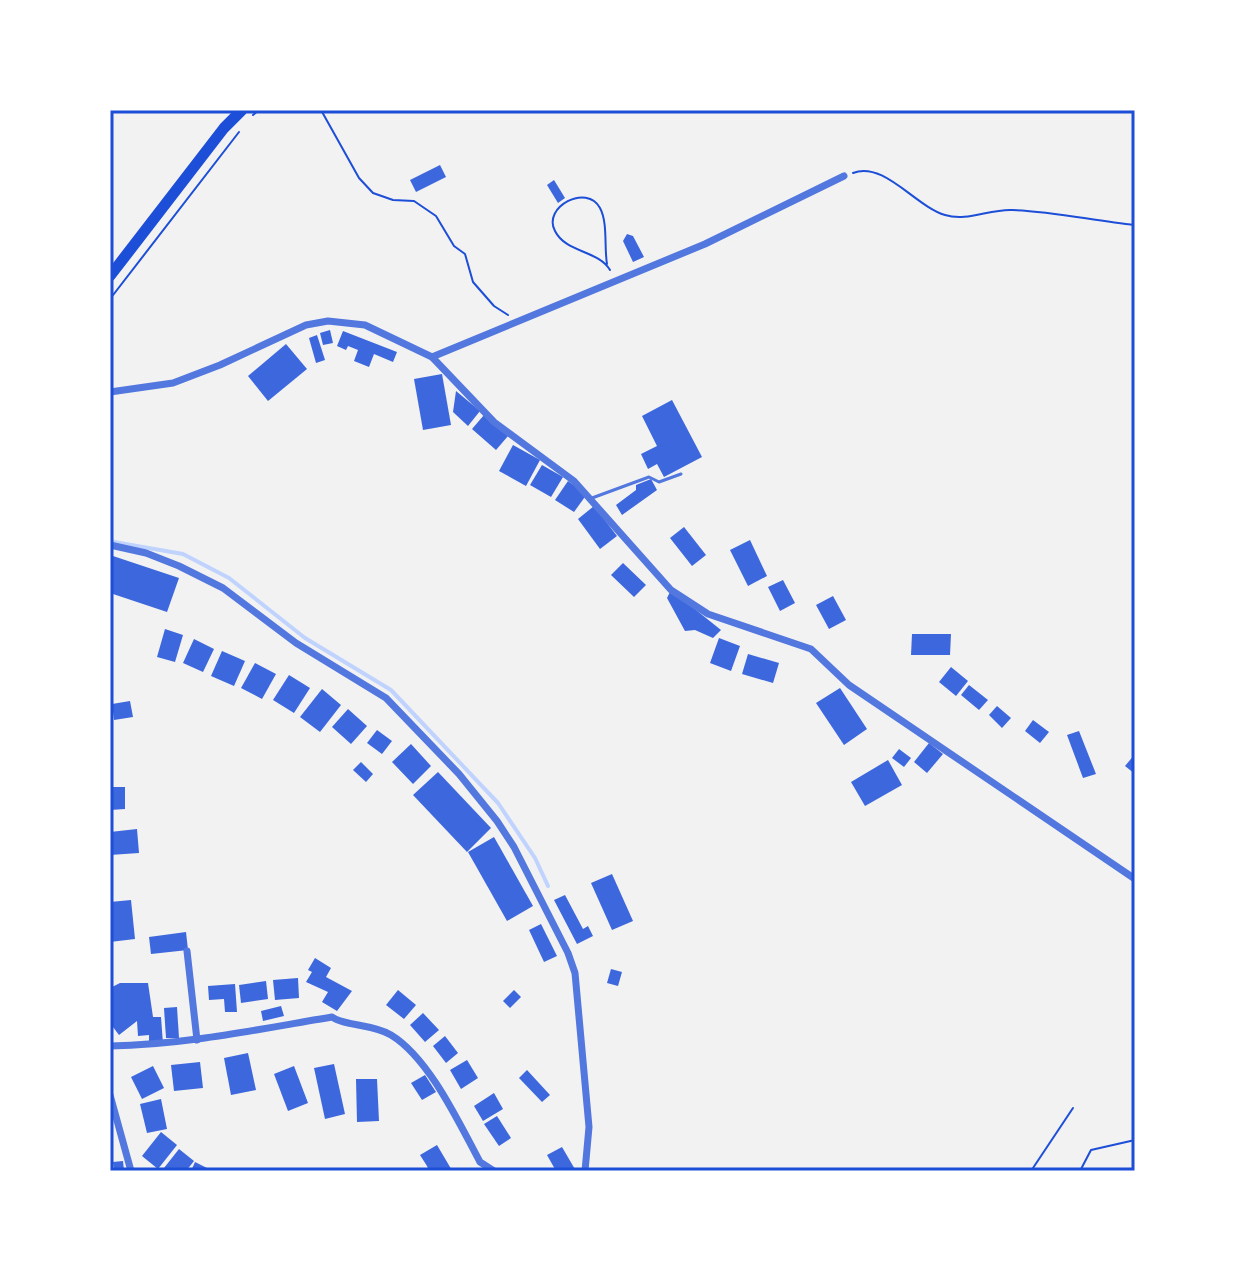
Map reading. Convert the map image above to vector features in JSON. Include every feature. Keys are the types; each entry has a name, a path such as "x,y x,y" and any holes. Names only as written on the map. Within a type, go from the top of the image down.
{"main road":[{"path":"110,276 224,128 246,114"}],"street":[{"path":"432,357 705,244 844,176"},
{"path":"110,392 173,383 306,325 328,321 365,325 432,357 494,422 574,481 592,498 671,590 708,614 811,649 849,685 1135,879"},
{"path":"110,545 146,553 223,588 296,643 364,683 396,709 459,774 497,821 514,847 568,953 575,973 589,1127 585,1171"},
{"path":"187,951 197,1040"},
{"path":"110,1046 197,1040 332,1017 338,1021 369,1025 392,1035 427,1071 483,1171"},
{"path":"110,1095 131,1171"},
{"path":"480,1162 494,1171"}],"lane":[{"path":"592,498 640,479 649,477 659,482 681,474"}],"path":[{"path":"246,114 259,110"},
{"path":"321,110 359,178 373,193 393,200 414,201 436,216 454,246 465,254 473,282 494,306 508,315 514,325"},
{"path":"110,299 241,129"},
{"path":"844,176 861,170 882,175 926,207 945,216 965,218 1006,210 1028,211 1135,225"},
{"path":"607,264 571,247 556,235 552,223 554,213 561,206 581,196 599,205 603,216 607,264 617,281"},
{"path":"1031,1171 1073,1108"},
{"path":"1080,1171 1091,1150 1135,1140"}],"building":[{"path":"440,165 446,177 416,192 410,180"},
{"path":"554,180 565,198 558,203 547,185"},
{"path":"627,234 633,236 644,257 633,262 623,241"},
{"path":"330,330 333,343 323,345 320,333"},
{"path":"343,331 397,352 393,362 374,354 369,367 354,361 358,350 337,346"},
{"path":"317,335 325,360 316,363 309,338"},
{"path":"286,344 307,369 268,401 248,376"},
{"path":"442,374 451,425 423,430 414,379"},
{"path":"456,391 480,411 468,426 453,412"},
{"path":"672,400 702,457 664,477 657,464 648,469 641,454 657,446 642,416"},
{"path":"484,415 508,436 496,450 472,429"},
{"path":"513,445 540,460 526,486 499,471"},
{"path":"542,465 563,477 551,497 530,485"},
{"path":"651,479 657,490 622,515 616,505 636,490 636,485"},
{"path":"568,481 587,494 574,512 555,500"},
{"path":"594,506 617,536 600,549 578,519"},
{"path":"684,527 706,555 692,566 670,538"},
{"path":"750,540 767,576 748,586 730,550"},
{"path":"110,555 179,578 167,612 110,593"},
{"path":"623,563 646,585 634,597 611,575"},
{"path":"783,580 795,603 780,611 768,587"},
{"path":"671,590 721,630 713,638 695,630 685,631 667,598"},
{"path":"833,596 846,620 829,629 816,605"},
{"path":"165,629 183,635 175,662 157,657"},
{"path":"912,634 951,634 950,655 911,655"},
{"path":"719,638 740,646 731,671 710,663"},
{"path":"194,639 214,649 203,672 183,663"},
{"path":"222,651 245,661 234,686 211,676"},
{"path":"748,654 779,663 773,683 742,674"},
{"path":"255,663 276,674 262,699 241,688"},
{"path":"951,667 968,681 956,696 939,682"},
{"path":"289,675 310,688 294,713 273,700"},
{"path":"969,685 988,700 979,710 961,695"},
{"path":"840,688 867,729 844,745 816,703"},
{"path":"322,689 341,705 320,732 300,717"},
{"path":"130,701 133,717 114,720 112,704"},
{"path":"997,706 1011,718 1002,728 989,715"},
{"path":"348,709 367,726 351,744 332,727"},
{"path":"1033,720 1049,732 1040,743 1025,731"},
{"path":"377,730 392,741 382,754 367,743"},
{"path":"1079,731 1096,774 1083,778 1067,735"},
{"path":"929,743 943,754 927,773 914,762"},
{"path":"411,744 431,766 413,784 392,762"},
{"path":"899,749 911,758 904,767 892,758"},
{"path":"1135,754 1135,774 1125,766"},
{"path":"888,760 902,785 865,806 851,782"},
{"path":"361,762 373,774 366,782 353,770"},
{"path":"438,772 491,828 467,852 413,795"},
{"path":"110,787 125,787 125,809 110,810"},
{"path":"137,829 139,853 110,855 110,832"},
{"path":"494,837 533,906 507,921 468,852"},
{"path":"612,874 633,921 612,930 591,883"},
{"path":"565,895 583,929 588,926 593,936 577,944 554,900"},
{"path":"131,900 135,939 110,942 110,902"},
{"path":"541,924 557,956 544,962 529,930"},
{"path":"186,932 188,950 151,954 149,937"},
{"path":"315,958 331,968 326,977 352,991 337,1011 322,1002 328,992 306,982"},
{"path":"611,969 622,972 618,986 607,983"},
{"path":"298,978 299,998 275,1000 273,980"},
{"path":"266,981 268,999 241,1003 239,985"},
{"path":"120,983 148,983 153,1017 161,1017 163,1044 149,1045 149,1035 138,1036 137,1021 119,1035 110,1023 110,988"},
{"path":"235,984 237,1012 225,1012 224,999 209,1000 208,986"},
{"path":"398,990 416,1005 404,1019 386,1005"},
{"path":"514,990 521,997 510,1008 503,1001"},
{"path":"281,1006 284,1016 263,1021 261,1011"},
{"path":"177,1007 179,1038 166,1038 164,1008"},
{"path":"423,1013 439,1030 425,1042 410,1025"},
{"path":"445,1036 458,1053 446,1063 433,1046"},
{"path":"248,1053 256,1090 231,1095 224,1058"},
{"path":"467,1060 478,1078 461,1089 450,1070"},
{"path":"200,1062 203,1088 174,1091 171,1065"},
{"path":"334,1064 345,1114 325,1119 314,1068"},
{"path":"153,1066 164,1088 142,1099 131,1077"},
{"path":"294,1066 308,1103 288,1111 274,1074"},
{"path":"527,1070 550,1095 542,1102 519,1078"},
{"path":"425,1075 436,1092 422,1100 411,1083"},
{"path":"356,1079 377,1079 379,1121 357,1122"},
{"path":"494,1093 503,1109 483,1121 474,1106"},
{"path":"161,1099 167,1129 147,1133 140,1104"},
{"path":"497,1116 511,1138 499,1146 484,1124"},
{"path":"161,1132 177,1145 158,1169 142,1156"},
{"path":"437,1145 452,1171 429,1171 420,1155"},
{"path":"562,1147 576,1171 556,1171 547,1155"},
{"path":"179,1149 194,1161 186,1171 168,1171 164,1168"},
{"path":"123,1161 124,1171 114,1171 113,1162"},
{"path":"195,1162 213,1171 191,1171"}],"waterway":[{"path":"110,539 183,554 229,578 305,638 391,690 498,803 535,858 548,886"}]}
